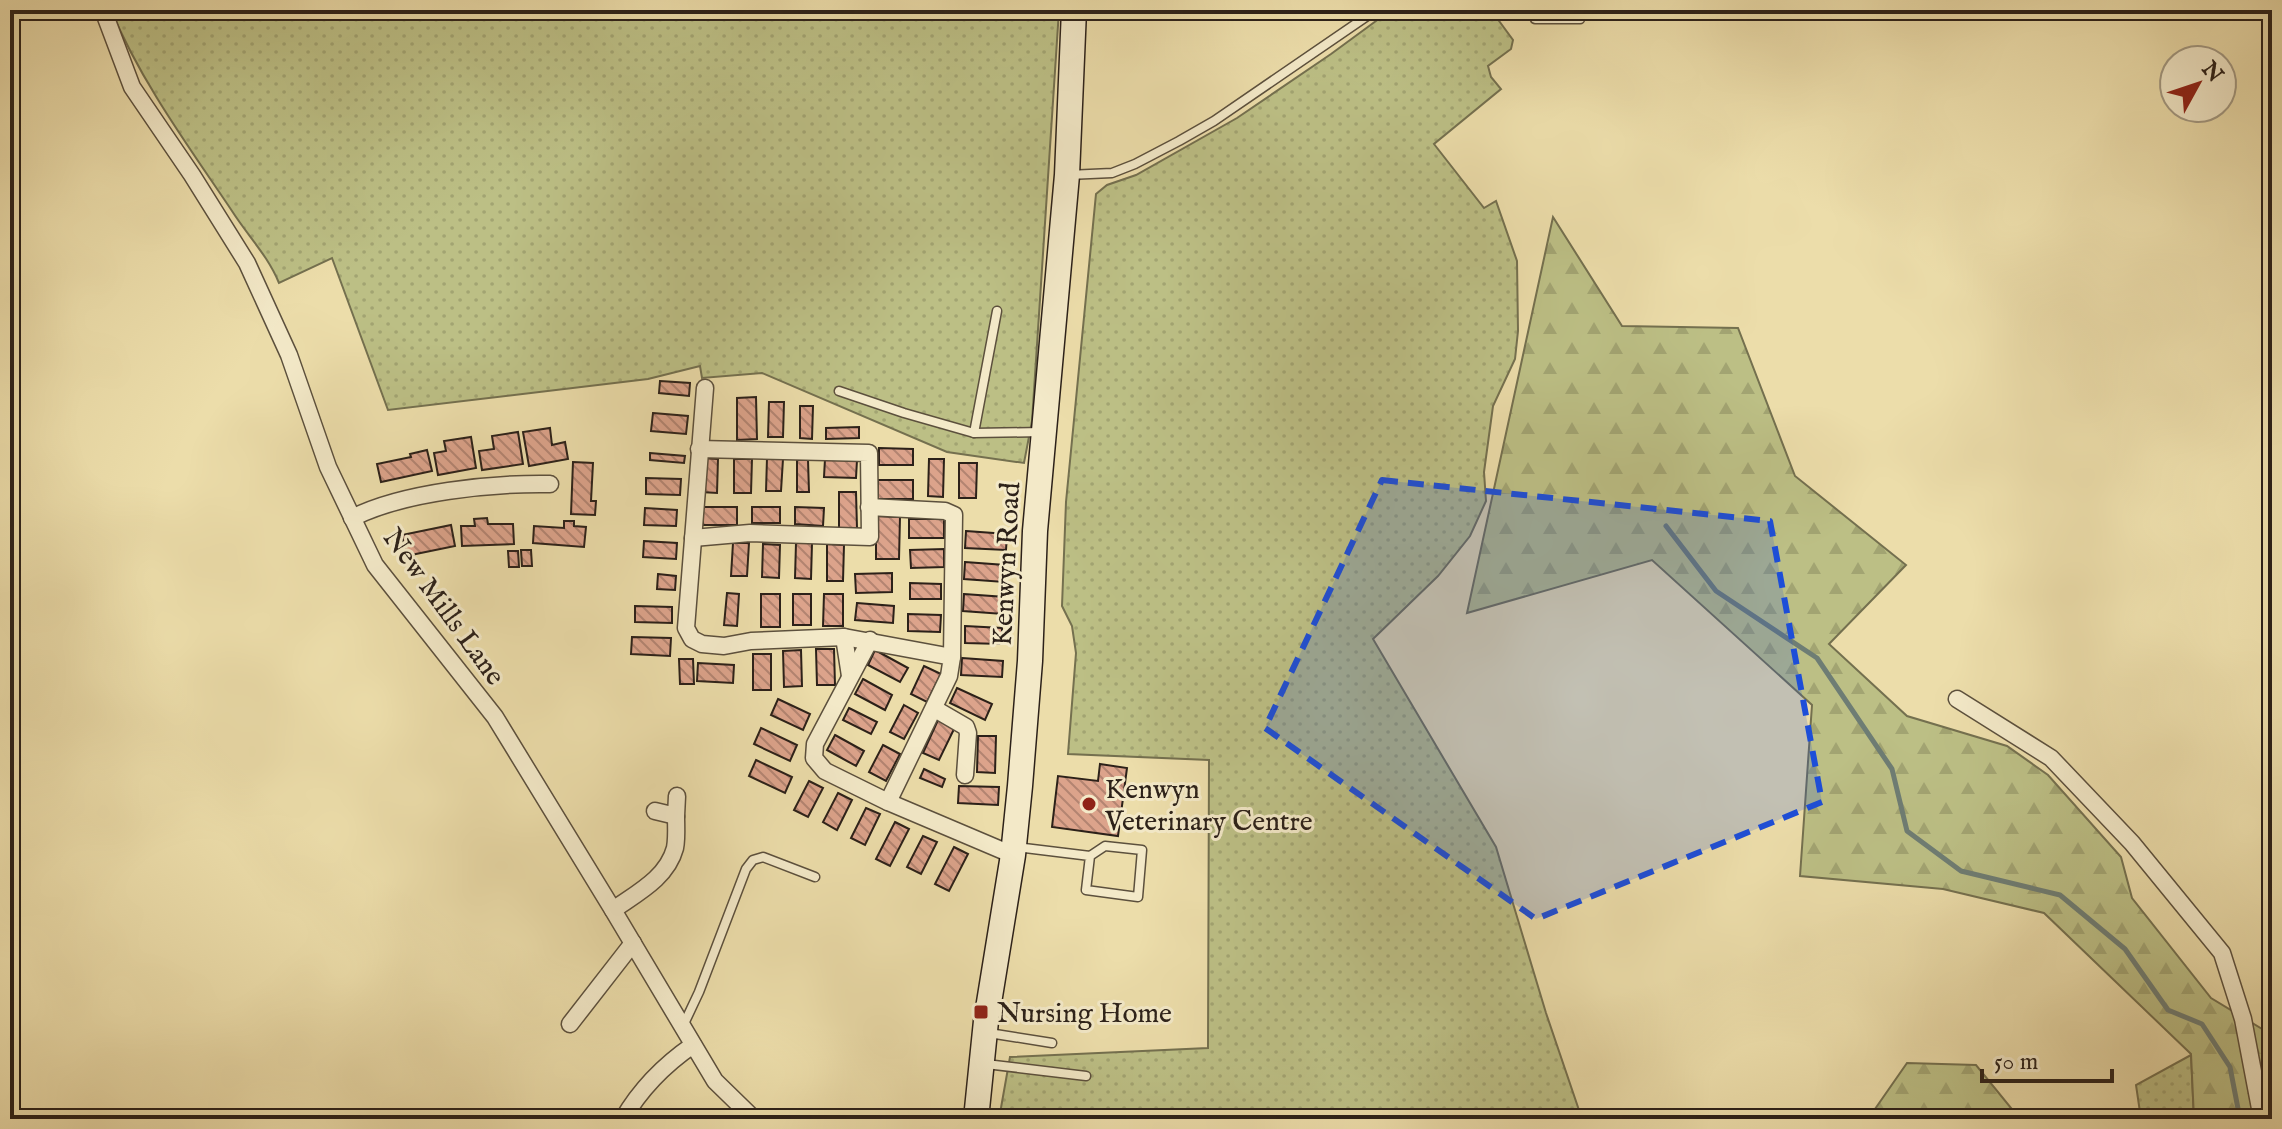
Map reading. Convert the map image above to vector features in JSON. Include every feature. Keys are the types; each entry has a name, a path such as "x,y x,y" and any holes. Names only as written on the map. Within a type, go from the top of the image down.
{"main road":[{"name":"Kenwyn Road","path":"976,1119 984,1033 1013,851 1030,661 1035,531 1067,175 1074,10"}],"street":[{"name":"New Mills Lane","path":"103,10 132,87 247,263 289,355 328,467 375,565 495,717 715,1081 754,1119"},
{"path":"705,388 686,628 692,639 702,644 724,646 751,641 844,637 952,657"},
{"path":"693,538 750,533 870,537 869,453 699,449"},
{"path":"352,518 370,509 426,495 550,484"},
{"path":"869,507 945,511 954,515 952,657 949,676 888,802"},
{"path":"844,637 850,676"},
{"path":"870,640 815,744 814,758 825,771 888,802 1013,851"},
{"path":"1957,699 2051,758 2132,843 2222,953 2243,1019 2262,1119"},
{"path":"935,709 966,727 965,775"},
{"path":"613,910 657,879 668,863 675,846 677,796"},
{"path":"655,811 676,816"},
{"path":"570,1024 633,943"},
{"path":"623,1119 649,1083 669,1062 693,1045"}],"lane":[{"path":"1067,175 1112,173 1179,141 1214,121 1376,10"},
{"path":"1532,10 1535,19 1580,19"},
{"path":"974,433 997,311"},
{"path":"839,391 974,433 1043,432"},
{"path":"1013,851 1090,856 1105,846 1142,850 1138,897 1086,890 1090,856"},
{"path":"682,1026 699,992 746,869 753,860 763,857 815,877"},
{"path":"984,1033 1052,1043"},
{"path":"981,1063 1086,1076"}],"highlighted area":[{"path":"1382,480 1770,521 1822,802 1536,919 1265,728"}],"green space":[{"path":"111,10 1059,10 1032,421 1024,463 947,452 762,373 702,378 700,366 648,379 388,410 332,258 279,283 264,255 151,88"},
{"path":"1391,10 1491,10 1513,40 1511,49 1488,66 1491,77 1501,89 1434,144 1484,208 1496,201 1517,261 1518,331 1515,359 1493,406 1484,472 1486,501 1470,536 1438,576 1373,639 1496,847 1582,1119 999,1119 1010,1057 1208,1048 1209,760 1068,754 1076,653 1072,626 1062,606 1066,502 1096,194 1107,185 1136,175 1237,118"},
{"path":"1553,217 1622,326 1738,328 1795,476 1906,565 1829,644 1907,716 2007,746 2048,775 2121,857 2132,898 2211,998 2272,1035 2272,1119 2194,1119 2191,1054 2044,913 1943,889 1800,876 1812,705 1652,560 1467,613"},
{"path":"2191,1055 2194,1119 2141,1119 2136,1085"},
{"path":"1907,1063 1976,1065 2020,1119 1881,1119 1875,1109"}],"building":[{"path":"660,381 690,383 689,396 659,393"},
{"path":"756,397 757,439 737,440 737,398"},
{"path":"769,402 784,402 783,437 768,437"},
{"path":"800,406 813,406 812,439 800,438"},
{"path":"653,413 688,416 686,434 651,431"},
{"path":"859,427 859,438 826,439 826,428"},
{"path":"550,428 552,445 565,442 568,459 529,466 523,432"},
{"path":"518,432 523,464 482,470 479,451 494,449 492,436"},
{"path":"471,437 476,468 438,475 434,453 446,451 444,441"},
{"path":"879,448 913,449 913,465 879,465"},
{"path":"427,450 432,471 381,482 377,464 411,457 410,454"},
{"path":"650,453 685,456 684,463 650,460"},
{"path":"702,458 718,459 717,493 701,492"},
{"path":"767,458 783,459 781,491 766,491"},
{"path":"734,459 752,459 751,493 734,493"},
{"path":"825,459 857,460 856,478 824,477"},
{"path":"929,459 944,459 943,497 928,496"},
{"path":"797,460 808,460 809,492 797,492"},
{"path":"573,462 593,463 591,501 596,501 595,515 571,514"},
{"path":"959,463 977,463 976,498 959,498"},
{"path":"646,478 681,479 680,495 646,494"},
{"path":"878,480 913,480 913,499 878,499"},
{"path":"839,492 856,492 857,528 839,528"},
{"path":"702,507 737,507 737,525 703,525"},
{"path":"752,507 780,507 780,523 752,523"},
{"path":"795,507 824,508 823,526 795,524"},
{"path":"645,508 677,510 676,526 644,525"},
{"path":"876,516 900,517 899,559 876,559"},
{"path":"487,518 488,524 513,524 514,544 462,546 461,526 475,526 474,519"},
{"path":"909,519 944,519 944,538 909,538"},
{"path":"564,521 574,521 574,526 586,527 584,547 533,543 534,526 564,528"},
{"path":"451,525 455,546 406,556 402,535"},
{"path":"966,531 1007,534 1006,550 965,548"},
{"path":"644,541 677,543 676,559 643,557"},
{"path":"733,543 749,543 747,576 731,576"},
{"path":"796,543 812,543 811,579 795,578"},
{"path":"763,544 780,545 779,578 762,577"},
{"path":"827,544 844,545 843,581 827,581"},
{"path":"944,549 944,567 911,568 910,550"},
{"path":"521,550 531,550 532,566 522,566"},
{"path":"508,551 518,551 519,567 509,567"},
{"path":"965,562 1005,565 1004,582 964,579"},
{"path":"892,573 892,592 856,593 855,574"},
{"path":"658,574 676,576 675,590 657,589"},
{"path":"910,583 941,584 941,599 910,599"},
{"path":"727,593 739,594 737,626 724,625"},
{"path":"761,594 780,594 780,627 761,627"},
{"path":"793,594 811,594 811,625 793,625"},
{"path":"824,594 843,594 843,626 823,626"},
{"path":"964,594 1005,597 1003,614 963,611"},
{"path":"857,603 894,606 893,623 855,620"},
{"path":"635,606 672,607 672,623 635,622"},
{"path":"908,614 941,615 940,632 908,631"},
{"path":"965,626 1002,628 1002,644 965,643"},
{"path":"632,637 671,638 670,656 631,654"},
{"path":"816,649 834,649 835,685 817,685"},
{"path":"801,650 802,686 784,687 783,651"},
{"path":"875,650 908,668 900,682 868,665"},
{"path":"753,654 771,654 771,690 753,690"},
{"path":"962,658 1003,661 1002,677 961,675"},
{"path":"679,659 693,659 694,684 680,684"},
{"path":"698,663 734,665 733,683 697,681"},
{"path":"924,666 941,674 927,702 911,694"},
{"path":"863,679 892,695 885,710 855,694"},
{"path":"957,688 992,704 985,720 950,703"},
{"path":"778,699 810,714 803,730 771,715"},
{"path":"904,705 918,713 904,739 890,732"},
{"path":"849,708 877,722 871,734 843,720"},
{"path":"938,720 955,727 939,760 923,753"},
{"path":"761,728 797,745 790,761 754,744"},
{"path":"835,735 864,751 856,766 827,750"},
{"path":"978,736 996,736 995,773 977,772"},
{"path":"883,745 900,754 886,781 869,772"},
{"path":"756,760 792,777 785,793 749,776"},
{"name":"Kenwyn Veterinary Centre","path":"1100,764 1127,768 1118,836 1052,827 1058,776 1098,781"},
{"path":"924,769 945,779 942,787 920,778"},
{"path":"809,781 823,788 808,817 794,810"},
{"path":"959,786 999,787 998,805 958,803"},
{"path":"838,793 852,800 837,830 823,822"},
{"path":"866,808 880,814 865,845 851,838"},
{"path":"895,822 909,829 890,866 876,859"},
{"path":"923,836 937,842 921,874 907,867"},
{"path":"954,847 968,854 949,891 935,884"}],"waterway":[{"path":"1666,526 1716,591 1817,658 1892,769 1907,831 1961,871 2060,895 2125,949 2168,1010 2202,1024 2230,1067 2240,1119"}],"place":[{"name":"Kenwyn Veterinary Centre","path":"1089,804"},
{"name":"Nursing Home","path":"981,1012"}]}
